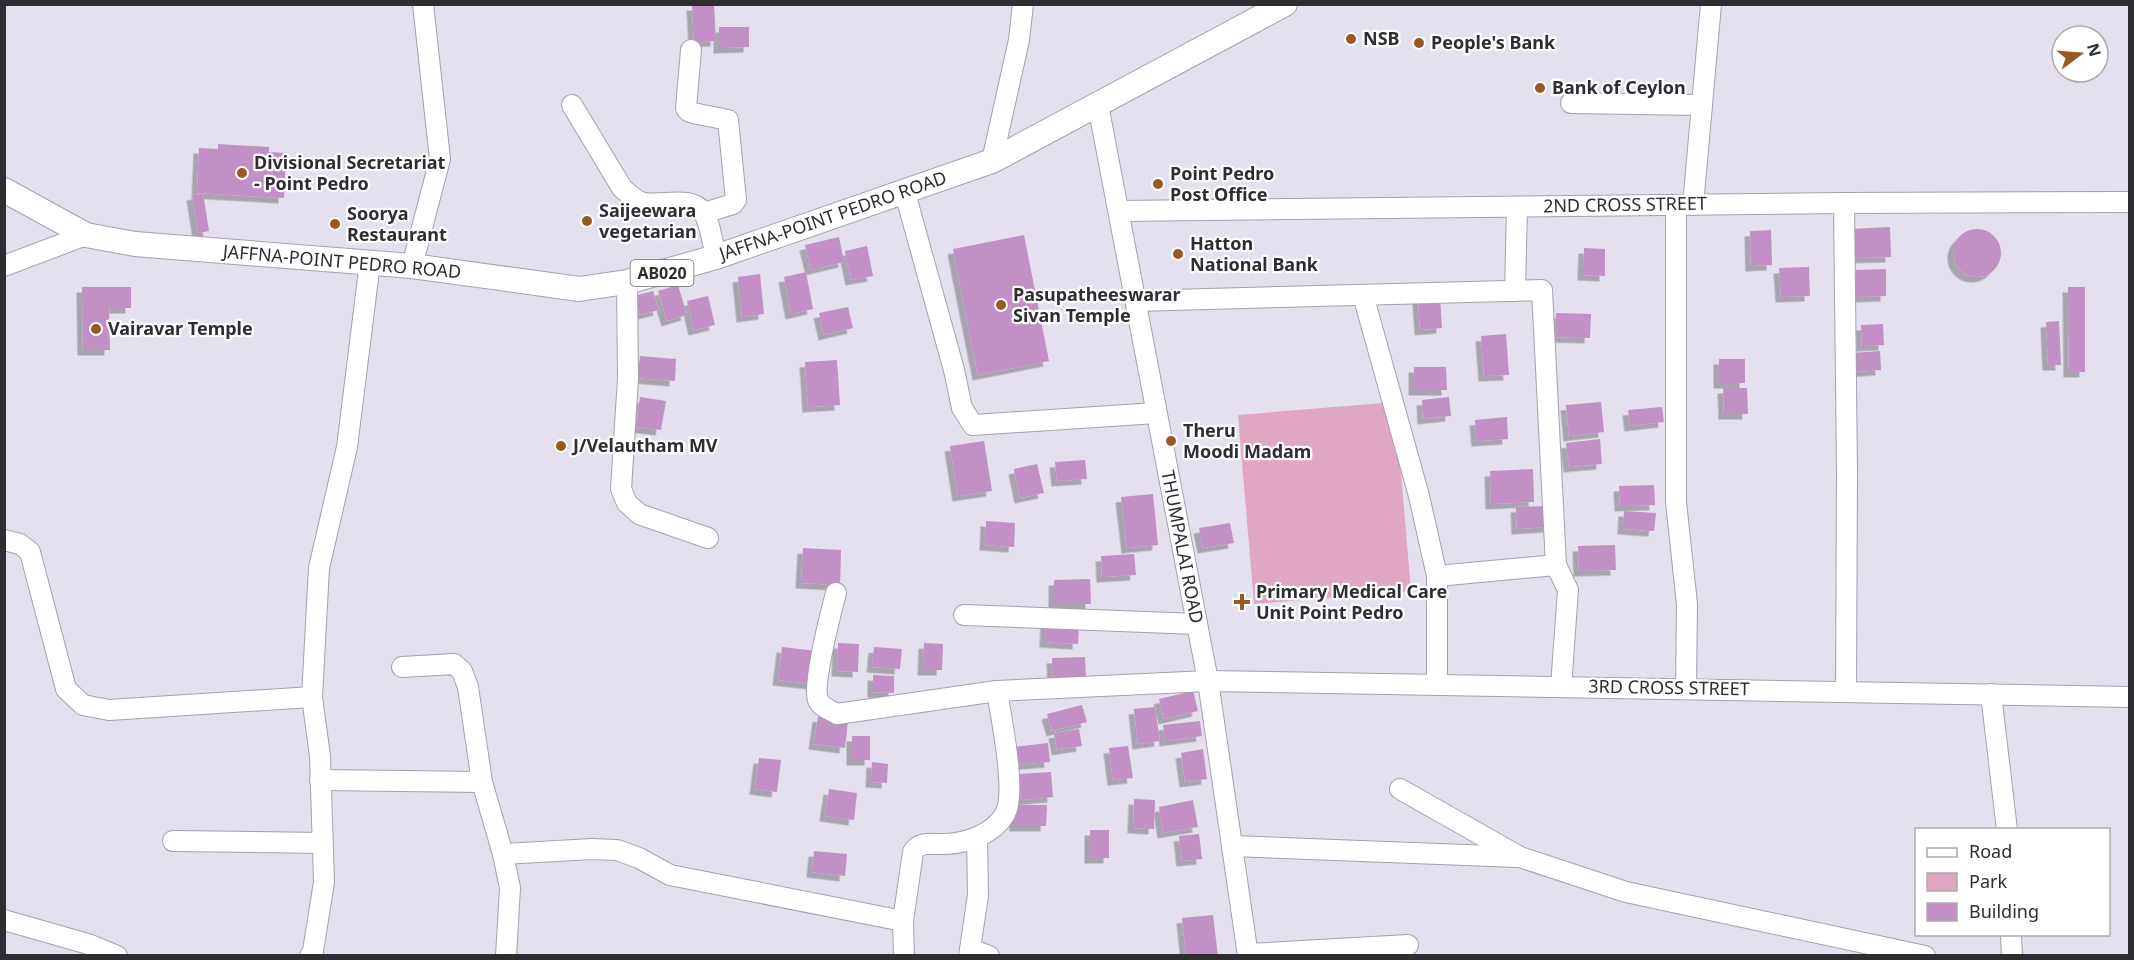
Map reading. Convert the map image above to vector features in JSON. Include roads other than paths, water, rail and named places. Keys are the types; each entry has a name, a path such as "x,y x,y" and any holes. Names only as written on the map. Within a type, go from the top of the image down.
{"main road":[{"name":"JAFFNA-POINT PEDRO ROAD","path":"4,190 86,235 135,244 370,262 579,289 627,282 716,257 992,161 1286,6"}],"street":[{"path":"412,267 440,159 423,4"},
{"path":"992,161 1019,40 1023,4"},
{"path":"1686,689 1687,604 1676,502 1684,205 1702,105 1711,4"},
{"path":"691,50 686,108 693,113 728,120 736,201 704,213"},
{"path":"1570,103 1702,105"},
{"path":"572,105 622,188 631,197 642,202 689,204 704,213 716,257"},
{"name":"THUMPALAI ROAD","path":"1098,105 1208,681 1248,955"},
{"path":"905,193 954,370 962,408 973,425 1156,413"},
{"name":"2ND CROSS STREET","path":"1120,211 2130,202"},
{"path":"1844,203 1847,472 1846,692"},
{"path":"1515,291 1517,207"},
{"path":"4,266 86,235"},
{"path":"310,956 313,951 324,882 320,756 312,697 319,568 347,447 370,262"},
{"path":"627,282 628,378 621,489 627,503 639,514 708,538"},
{"path":"1136,301 1542,290 1556,565 1568,590 1561,687"},
{"path":"1363,295 1419,496 1437,576 1437,685"},
{"path":"4,540 20,544 30,552 66,689 83,705 109,710 312,697"},
{"path":"1437,576 1556,565"},
{"name":"3RD CROSS STREET","path":"836,593 821,656 817,698 823,707 837,714 997,691 1208,681 2130,697"},
{"path":"964,615 1197,624"},
{"path":"402,667 454,664 462,671 468,687 482,782 510,888 506,956"},
{"path":"904,956 903,921 913,852 916,847 924,844 947,844 977,838 996,824 1006,813 1010,782 997,691"},
{"path":"1991,694 2007,828"},
{"path":"320,780 482,782"},
{"path":"1400,789 1520,857 1626,892 1925,956"},
{"path":"976,953 977,838"},
{"path":"172,840 322,843"},
{"path":"1232,846 1520,857"},
{"path":"502,854 592,849 617,850 639,858 670,875 903,921"},
{"path":"4,920 88,944 117,956"},
{"path":"2012,936 2012,956"},
{"path":"1248,955 1408,945"}],"place":[{"name":"NSB","path":"1351,39"},
{"name":"People's Bank","path":"1419,43"},
{"name":"Bank of Ceylon","path":"1540,88"},
{"name":"Divisional Secretariat - Point Pedro","path":"242,173"},
{"name":"Point Pedro Post Office","path":"1158,184"},
{"name":"Saijeewara vegetarian","path":"587,221"},
{"name":"Soorya Restaurant","path":"335,224"},
{"name":"Hatton National Bank","path":"1178,254"},
{"name":"Pasupatheeswarar Sivan Temple","path":"1001,305"},
{"name":"Vairavar Temple","path":"96,329"},
{"name":"Theru Moodi Madam","path":"1171,441"},
{"name":"J/Velautham MV","path":"561,446"},
{"name":"Primary Medical Care Unit Point Pedro","path":"1242,602"}]}
